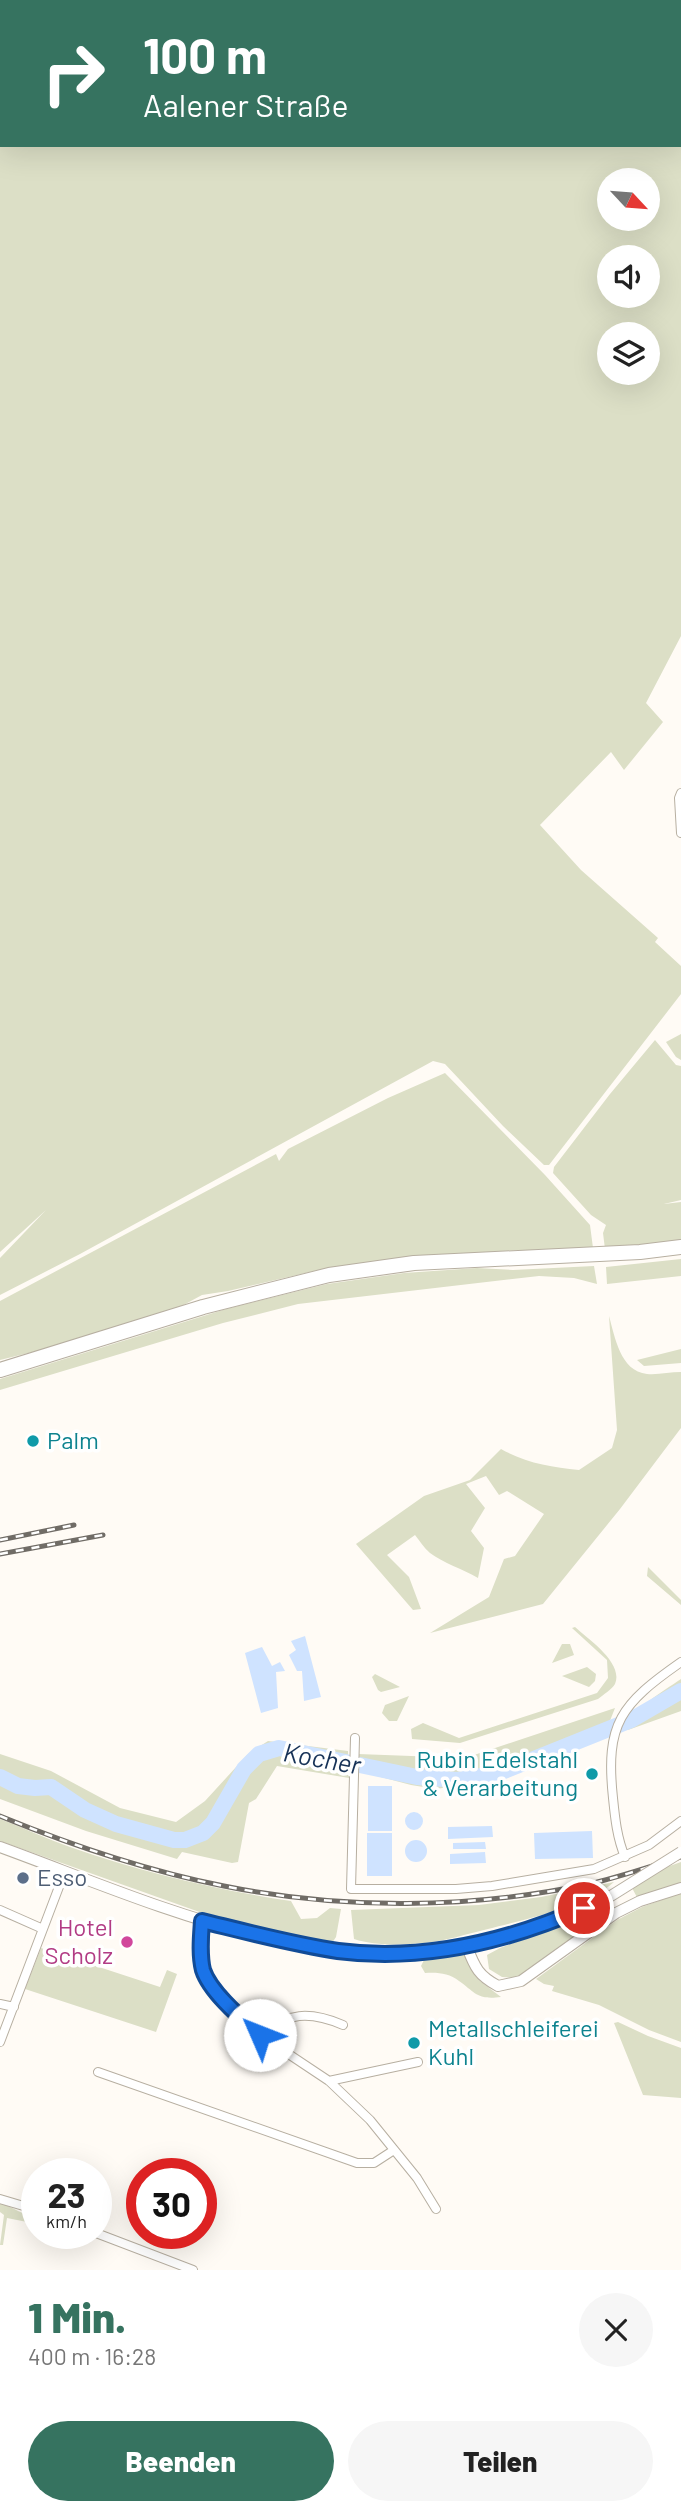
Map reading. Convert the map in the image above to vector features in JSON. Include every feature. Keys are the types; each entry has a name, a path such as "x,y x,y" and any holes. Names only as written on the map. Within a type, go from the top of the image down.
{"highway":[{"path":"0,1370 203,1307 329,1275 414,1263 640,1252 681,1247"}],"street":[{"path":"681,793 681,833"},
{"path":"625,1857 619,1843 614,1805 610,1764 612,1741 628,1705 652,1682 681,1662"},
{"path":"355,1738 351,1889 426,1891 492,1886 594,1869 649,1845 681,1821"},
{"path":"0,1847 202,1921 272,1939 341,1951 418,1952 467,1947 540,1927 606,1899 681,1852"},
{"path":"0,2042 65,1871"},
{"path":"467,1947 473,1964 483,1978 498,1986 521,1981 616,1913 640,1901 681,1888"},
{"path":"0,1910 43,1929"},
{"path":"202,1921 202,1968 208,1980 236,2013 260,2035 330,2081 370,2120 417,2178 436,2209"},
{"path":"0,2004 13,2007"},
{"path":"260,2035 284,2019 300,2015 324,2017 343,2025"},
{"path":"330,2081 418,2062"},
{"path":"98,2072 357,2163 373,2163 394,2150"},
{"path":"0,2199 21,2205"},
{"path":"112,2239 192,2270"}],"green space":[{"path":"0,147 681,147 681,636 646,703 663,722 624,770 611,752 540,825 581,870 658,938 655,942 681,966 681,994 549,1165 544,1165 503,1126 445,1064 433,1061 0,1295 0,1258 46,1210 0,1252"},
{"path":"681,1034 681,1060 666,1042"},
{"path":"655,1040 676,1065 681,1066 681,1200 664,1204 681,1202 681,1240 605,1249 603,1233 606,1225 591,1215 553,1173 554,1167"},
{"path":"445,1073 590,1225 593,1248 500,1251 327,1268 202,1295 178,1308 73,1342 0,1360 0,1301 276,1154 279,1161 288,1149 388,1098"},
{"path":"681,1259 681,1276 607,1284 606,1267"},
{"path":"594,1266 597,1284 574,1278 539,1276 298,1304 223,1323 0,1390 0,1379 226,1309 327,1284 404,1273 477,1268 513,1270"},
{"path":"609,1316 620,1352 631,1367 647,1374 681,1372 681,1428 543,1604 430,1633 489,1597 504,1559 515,1556 544,1514 507,1491 499,1495 486,1476 466,1484 485,1508 471,1531 484,1548 478,1578 435,1557 415,1535 387,1555 409,1577 421,1609 413,1610 356,1544 424,1496 470,1480 501,1449 539,1464 579,1470 612,1448 617,1430"},
{"path":"681,1349 681,1363 644,1366 637,1360"},
{"path":"648,1567 681,1600 681,1605 647,1576"},
{"path":"575,1627 603,1652 614,1668 615,1684 598,1699 460,1743 412,1739 411,1729 423,1723 459,1738 597,1693 608,1678 607,1660 572,1628"},
{"path":"562,1644 570,1644 574,1655 552,1663"},
{"path":"587,1667 596,1674 595,1681 589,1687 562,1676"},
{"path":"375,1674 400,1687 381,1692 372,1677"},
{"path":"681,1679 681,1711 628,1730 631,1721 643,1707"},
{"path":"409,1696 397,1721 389,1721 382,1713 385,1705"},
{"path":"615,1708 604,1736 495,1780 436,1789 411,1785 362,1772 358,1754 465,1758"},
{"path":"268,1741 348,1751 349,1778 277,1766 256,1799 249,1803 238,1862 182,1852 177,1859 86,1831 0,1799 0,1754 51,1771 120,1808 176,1822 205,1801 248,1754"},
{"path":"0,1819 70,1847 152,1872 207,1886 291,1901 301,1919 317,1918 330,1908 341,1909 336,1937 332,1943 273,1936 236,1925 0,1841"},
{"path":"681,1862 681,1884 638,1899 632,1888 661,1869"},
{"path":"614,1882 571,1906 448,1939 398,1944 354,1939 351,1910 479,1905 541,1897"},
{"path":"681,1893 681,2042 649,2030 599,2005 552,1991 554,1986 536,1979 617,1920 642,1907"},
{"path":"582,1918 582,1931 516,1978 502,1977 489,1969 487,1955"},
{"path":"41,1948 160,1987 167,1970 177,1974 156,2032 25,1989"},
{"path":"465,1954 480,1981 501,1997 482,1996 451,1976 425,1973 421,1966 425,1958"},
{"path":"618,2022 681,2048 681,2098 643,2095 614,2023"},
{"path":"0,2203 21,2212 21,2221 7,2218 3,2245 0,2245 4,2215 0,2212"}],"water":[{"path":"305,1636 321,1697 304,1701 302,1671 297,1671 289,1655 296,1650 291,1641"},
{"path":"262,1647 272,1666 280,1662 285,1671 276,1672 278,1708 261,1713 245,1653"},
{"path":"368,1786 392,1786 392,1831 368,1831"},
{"path":"414,1812 420,1815 423,1821 420,1827 414,1830 408,1827 405,1821 408,1815"},
{"path":"492,1826 493,1837 448,1839 448,1827"},
{"path":"592,1831 593,1858 535,1859 534,1833"},
{"path":"367,1833 392,1833 392,1876 367,1876"},
{"path":"416,1840 424,1843 427,1851 424,1859 416,1862 408,1859 405,1851 408,1843"},
{"path":"485,1842 486,1849 453,1849 453,1843"},
{"path":"485,1852 486,1863 450,1864 450,1854"}],"waterway":[{"name":"Kocher","path":"0,1777 18,1786 51,1787 85,1810 116,1824 174,1840 185,1840 203,1833 213,1823 244,1769 259,1754 279,1748 417,1777 458,1780 499,1773 631,1720 681,1691"},
{"name":"Kocher","path":"342,1755 344,1760"}],"railway":[{"path":"0,1540 74,1525"},
{"path":"0,1554 103,1535"},
{"path":"0,1816 110,1856 195,1880 269,1894 360,1903 453,1902 544,1892 601,1881 681,1857"}],"place":[{"name":"Palm","path":"33,1441"},
{"name":"Rubin Edelstahl & Verarbeitung","path":"592,1774"},
{"name":"Esso","path":"23,1878"},
{"name":"Hotel Scholz","path":"127,1942"},
{"name":"Metallschleiferei Kuhl","path":"414,2043"}],"route":[{"path":"260,2035 236,2013 208,1980 202,1968 202,1921 272,1939 341,1951 418,1952 467,1947 540,1927 584,1908"}]}
